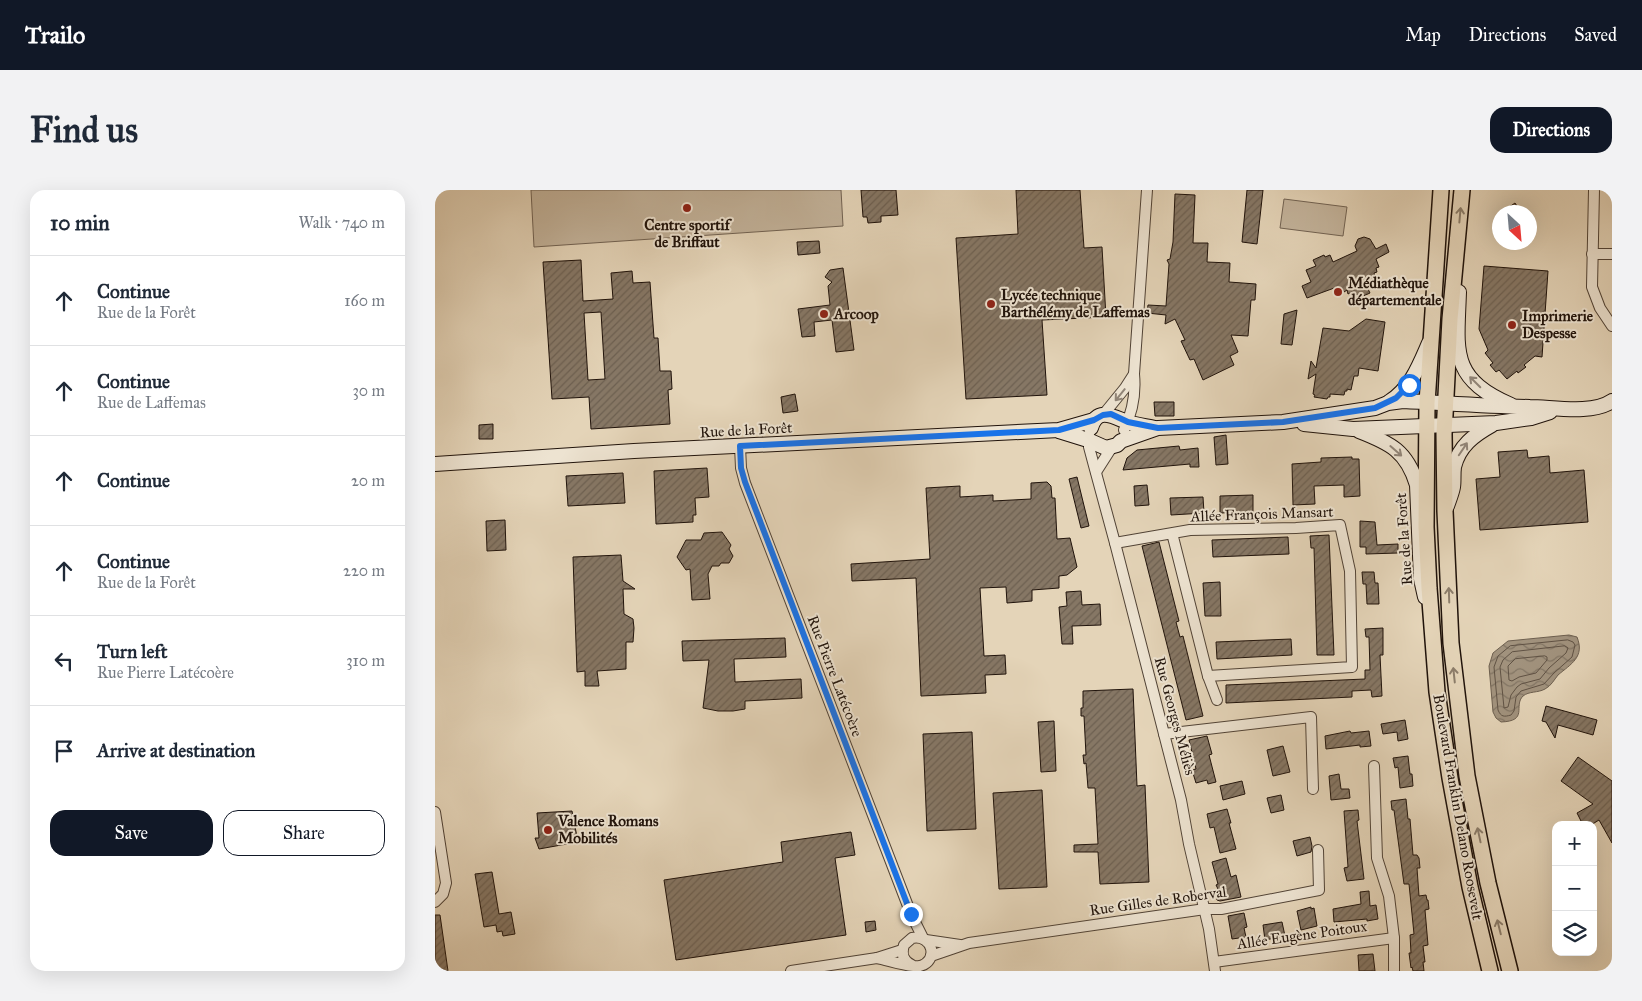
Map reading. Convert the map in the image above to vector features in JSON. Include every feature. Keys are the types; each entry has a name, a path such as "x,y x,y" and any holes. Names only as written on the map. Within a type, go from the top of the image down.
{"main road":[{"name":"Boulevard Franklin Delano Roosevelt","path":"1441,190 1427,403 1426,527 1431,619 1437,692 1451,785 1470,887 1490,971"},
{"name":"Boulevard Franklin Delano Roosevelt","path":"1462,190 1450,319 1445,425 1445,511 1451,644 1466,766 1488,883 1509,971"}],"street":[{"path":"1096,472 1120,431 1135,394 1134,374 1147,190"},
{"path":"1594,190 1592,287 1600,308 1612,326"},
{"path":"1457,244 1460,267 1457,346 1461,362 1467,374 1476,384 1498,399 1517,407"},
{"path":"1592,254 1612,254"},
{"name":"Rue de la Forêt","path":"1158,428 1283,422 1375,408 1396,398 1409,385 1431,337"},
{"path":"1094,430 1134,374"},
{"name":"Rue de la Forêt","path":"1388,403 1403,401 1558,410 1597,407 1612,401"},
{"name":"Rue de la Forêt","path":"1283,422 1353,429 1496,423 1531,418 1558,410"},
{"path":"1094,430 1111,414 1120,431"},
{"path":"1445,511 1453,488 1454,468 1465,444 1477,434 1496,423"},
{"path":"1094,430 1101,446 1120,431 1158,428"},
{"path":"1120,431 1158,428"},
{"name":"Rue de la Forêt","path":"1353,429 1385,442 1397,450 1414,475 1417,485 1421,579 1431,619"},
{"name":"Rue de la Forêt","path":"435,464 617,452 1059,430 1094,430"},
{"name":"Rue de la Forêt","path":"1059,430 1094,430"},
{"name":"Rue Georges Méliès","path":"1094,430 1096,472 1181,800 1189,844 1205,909 1215,967"},
{"name":"Rue Pierre Latécoère","path":"740,446 741,468 747,490 911,914 924,939"},
{"name":"Allée François Mansart","path":"1115,543 1172,533 1190,530 1296,528 1340,525 1350,571 1352,667 1208,676 1172,533"},
{"path":"1208,676 1217,700"},
{"path":"1164,734 1311,717 1313,789"},
{"path":"1374,766 1377,858 1389,896 1394,938 1394,971"},
{"path":"435,812 446,882 443,894 435,902"},
{"name":"Rue Gilles de Roberval","path":"931,956 961,945 1205,909 1221,909 1319,890 1318,850"},
{"name":"Rue Pierre Latécoère","path":"911,914 912,938"},
{"path":"877,958 911,966 926,963 931,956 931,947 924,939 912,938 904,945 902,950 903,956 911,966"},
{"name":"Allée Eugène Poitoux","path":"1215,967 1394,938"},
{"name":"Rue Gilles de Roberval","path":"924,939 961,945"},
{"path":"791,971 877,958 902,950"}],"shaded area":[{"name":"Centre sportif de Briffaut","path":"531,190 841,190 843,226 534,247"},
{"path":"1284,199 1347,207 1343,236 1280,228"}],"water":[{"path":"1569,635 1577,637 1579,644 1578,655 1572,663 1547,688 1523,696 1519,704 1518,716 1515,719 1501,722 1496,718 1493,712 1489,666 1493,653 1508,641"}],"building":[{"path":"861,190 896,190 898,215 881,216 881,222 868,223 867,217 863,217"},
{"path":"1016,190 1080,190 1084,248 1102,247 1106,317 1042,320 1047,395 966,399 956,238 1018,234"},
{"path":"1247,190 1263,190 1257,244 1242,242"},
{"path":"1175,194 1195,195 1193,243 1208,243 1207,262 1230,263 1229,282 1256,284 1255,300 1251,300 1248,336 1231,335 1238,352 1230,356 1234,365 1203,380 1194,359 1190,360 1181,341 1185,340 1175,319 1165,324 1166,315 1147,313 1148,305 1166,306 1169,264 1167,260 1170,259 1173,242"},
{"path":"1364,237 1370,239 1376,249 1386,244 1389,252 1376,259 1379,267 1376,268 1377,272 1374,273 1375,277 1372,279 1374,283 1370,284 1371,287 1368,289 1370,293 1359,298 1357,294 1353,296 1352,292 1348,294 1347,290 1344,292 1342,288 1338,290 1337,287 1307,298 1302,286 1311,282 1306,270 1316,266 1313,260 1324,255 1325,257 1330,255 1333,262 1357,251 1355,246 1358,239"},
{"path":"819,241 820,253 798,255 797,242"},
{"path":"581,260 583,301 613,299 611,273 632,271 633,283 650,282 654,338 658,338 660,371 671,371 672,389 668,390 670,424 591,429 589,397 552,399 543,262","holes":["601,312 605,379 588,380 584,313"]},
{"name":"Imprimerie Despesse","path":"1484,266 1548,271 1542,357 1535,356 1524,365 1526,367 1507,379 1499,370 1496,372 1490,365 1493,363 1485,353 1488,350 1479,329"},
{"name":"Arcoop","path":"843,268 854,350 836,352 832,320 814,322 815,336 802,337 798,309 830,305 828,286 832,282 825,277 830,270"},
{"path":"1297,310 1292,345 1281,344 1284,314"},
{"path":"1366,319 1385,322 1378,371 1359,368 1358,376 1354,376 1351,390 1347,389 1344,395 1330,394 1330,397 1327,399 1314,397 1316,374 1308,379 1311,361 1316,368 1323,328 1349,331"},
{"path":"795,394 798,411 783,413 781,397"},
{"path":"1154,402 1174,402 1174,416 1155,416"},
{"path":"493,424 493,439 479,439 479,425"},
{"path":"1226,435 1228,464 1216,465 1214,437"},
{"path":"1179,446 1180,450 1198,448 1199,467 1190,467 1190,464 1123,470 1127,458 1137,450"},
{"path":"1527,450 1528,458 1549,456 1550,473 1584,470 1588,522 1480,530 1476,479 1500,477 1498,452"},
{"path":"1352,457 1352,459 1359,459 1360,496 1344,497 1344,485 1314,486 1315,504 1293,505 1292,464 1321,462 1321,458"},
{"path":"707,468 709,497 695,498 696,515 693,515 693,522 656,524 654,471"},
{"path":"623,473 625,503 568,506 566,476"},
{"path":"1077,477 1089,526 1081,528 1069,479"},
{"path":"1047,482 1051,486 1052,498 1055,498 1057,539 1070,538 1077,567 1067,575 1059,576 1059,588 1032,590 1032,601 1007,603 1006,587 980,588 984,656 1005,655 1006,674 985,675 986,693 921,696 916,578 852,581 851,564 930,559 926,488 960,486 960,497 993,495 993,501 1031,499 1031,483"},
{"path":"1147,485 1149,505 1135,506 1134,486"},
{"path":"1253,495 1253,512 1220,513 1220,496"},
{"path":"1203,497 1204,513 1171,515 1170,498"},
{"path":"505,520 506,550 487,551 486,521"},
{"path":"1360,521 1375,522 1377,545 1398,544 1398,553 1366,554 1366,547 1360,547"},
{"path":"722,532 731,545 729,549 733,556 729,563 712,566 708,574 710,599 692,600 690,569 686,570 677,557 686,540 701,540 704,533"},
{"path":"1329,535 1334,655 1317,655 1314,548 1311,548 1310,536"},
{"path":"1288,537 1289,554 1213,557 1212,540"},
{"path":"1159,542 1179,621 1176,622 1180,637 1183,636 1203,716 1186,720 1142,546"},
{"path":"621,555 623,581 635,589 623,589 624,614 633,619 634,628 633,642 626,642 626,669 597,671 599,686 585,686 585,671 577,672 573,557"},
{"path":"1362,572 1374,572 1375,583 1378,583 1379,604 1367,604 1366,584 1363,584"},
{"path":"1220,582 1221,616 1205,616 1203,583"},
{"path":"1081,591 1082,605 1100,604 1101,625 1072,626 1073,644 1062,644 1059,607 1067,606 1066,592"},
{"path":"1383,628 1383,655 1380,655 1382,696 1372,697 1371,690 1352,691 1352,697 1226,703 1226,685 1365,679 1365,670 1370,670 1369,637 1366,637 1365,629"},
{"path":"785,638 786,657 734,659 735,682 801,679 802,698 745,701 745,709 733,711 703,708 709,660 683,661 682,641"},
{"path":"1291,639 1292,655 1217,659 1216,642"},
{"path":"1133,689 1137,786 1145,785 1149,882 1100,884 1098,852 1074,852 1074,845 1098,844 1095,788 1088,788 1086,763 1084,764 1083,755 1086,755 1084,716 1081,716 1083,691"},
{"path":"1546,706 1597,720 1593,735 1558,725 1555,738 1546,722 1542,721"},
{"path":"1405,720 1408,739 1398,741 1397,732 1383,734 1381,724"},
{"path":"1054,721 1056,771 1041,772 1038,722"},
{"path":"1350,731 1351,733 1369,731 1371,746 1360,747 1360,745 1326,749 1325,736"},
{"path":"972,732 976,829 927,831 923,734"},
{"path":"1207,736 1212,754 1209,755 1216,782 1208,784 1207,780 1196,783 1192,770 1196,769 1189,740"},
{"path":"1283,746 1290,772 1273,776 1267,750"},
{"path":"1408,756 1413,786 1400,788 1398,767 1395,768 1393,758"},
{"path":"1578,757 1612,781 1612,843 1599,820 1581,821 1577,813 1593,804 1561,781"},
{"path":"1339,774 1341,789 1349,789 1350,798 1331,800 1329,776"},
{"path":"1242,781 1245,794 1223,800 1220,786"},
{"path":"1042,790 1047,887 999,889 993,793"},
{"path":"1281,795 1284,810 1271,813 1267,798"},
{"path":"1406,799 1413,855 1417,855 1419,858 1420,868 1417,868 1419,896 1426,895 1429,909 1425,910 1428,945 1423,946 1424,971 1413,971 1411,968 1409,953 1411,953 1410,935 1414,934 1409,884 1404,884 1394,810 1392,810 1391,801"},
{"path":"1227,809 1236,849 1220,853 1214,827 1210,828 1207,814"},
{"path":"1358,810 1359,820 1357,821 1364,879 1347,881 1344,868 1348,867 1344,811"},
{"path":"572,811 578,842 539,849 535,838 539,838 537,813"},
{"path":"851,832 855,855 835,858 846,935 676,960 664,880 783,862 781,842"},
{"path":"1310,837 1311,852 1297,856 1293,841"},
{"path":"1226,858 1231,877 1236,875 1241,897 1220,901 1217,900 1215,890 1218,889 1216,885 1218,884 1212,862"},
{"path":"492,872 499,914 511,912 515,934 503,936 502,931 497,932 496,925 484,927 475,874"},
{"path":"1369,891 1370,906 1376,905 1378,919 1334,922 1333,909 1361,904 1360,892"},
{"path":"1311,907 1311,909 1314,908 1317,926 1301,930 1297,911"},
{"path":"1244,913 1247,927 1244,928 1246,937 1232,939 1228,916"},
{"path":"435,915 440,915 448,971 435,971"},
{"path":"875,921 876,930 866,932 865,922"},
{"path":"1282,922 1285,936 1265,940 1263,925"},
{"path":"1373,954 1375,971 1359,971 1358,955"}],"place":[{"name":"Centre sportif de Briffaut","path":"687,208"},
{"name":"Médiathèque départementale","path":"1338,292"},
{"name":"Lycée technique Barthélémy de Laffemas","path":"991,304"},
{"name":"Arcoop","path":"824,314"},
{"name":"Imprimerie Despesse","path":"1512,325"},
{"name":"Valence Romans Mobilités","path":"548,830"}],"route":[{"path":"911,914 745,482 741,468 740,446 1059,430 1094,420 1107,414 1133,423 1158,428 1283,422 1375,408 1396,398 1409,385"}]}
